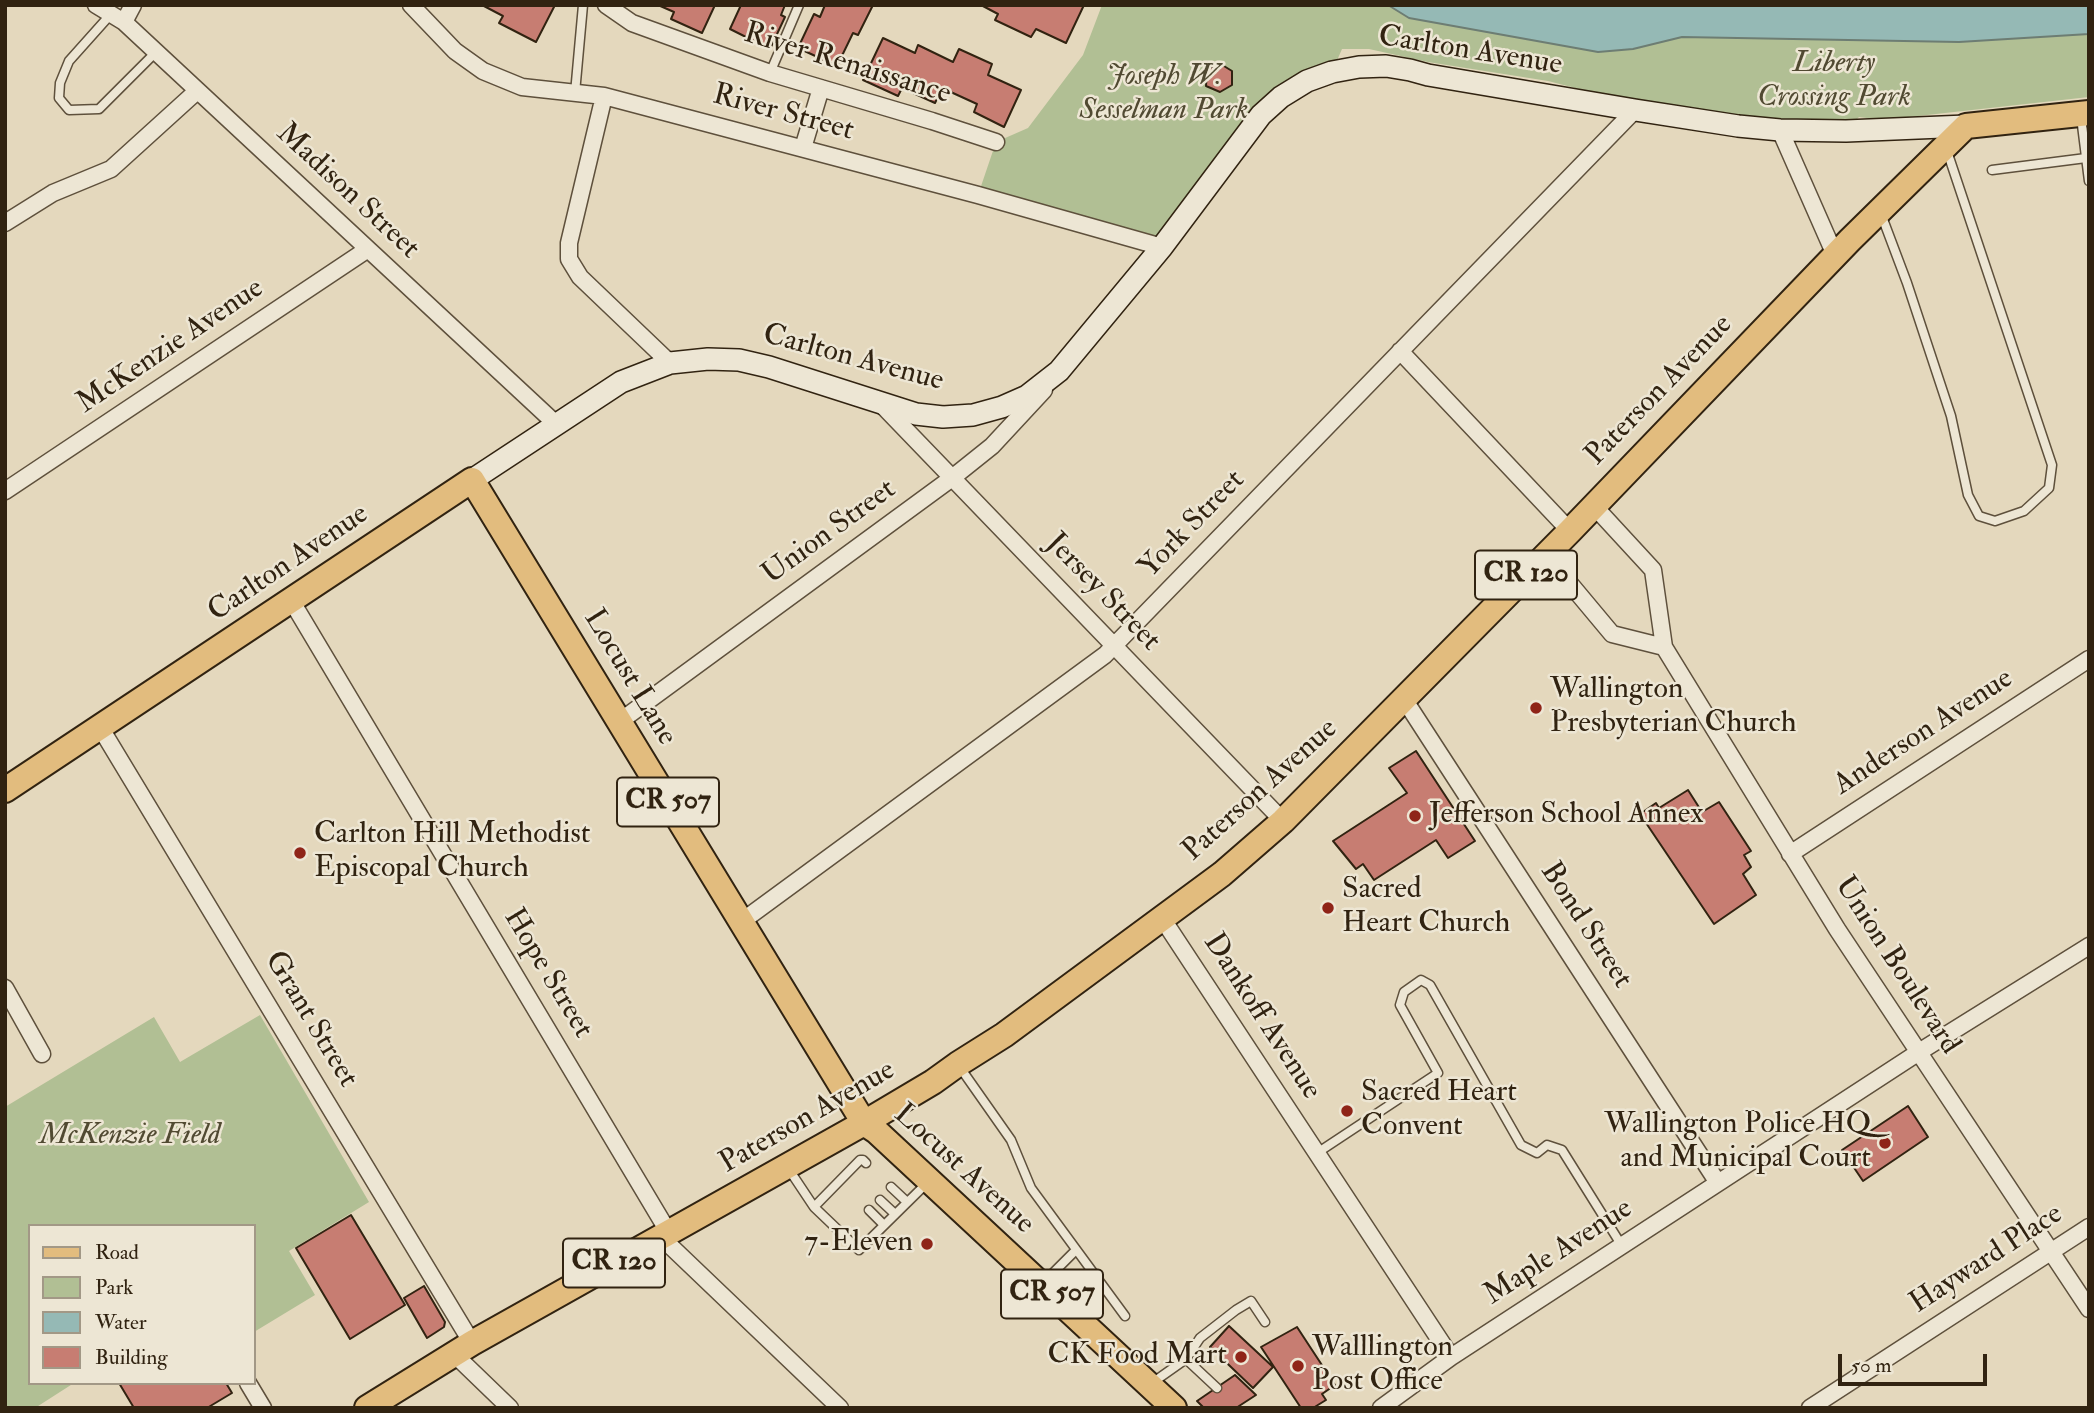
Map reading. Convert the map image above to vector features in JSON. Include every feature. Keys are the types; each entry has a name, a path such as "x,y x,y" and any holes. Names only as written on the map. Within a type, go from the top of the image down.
{"main road":[{"path":"1966,126 2085,113"},
{"name":"Paterson Avenue","path":"367,1408 463,1348 933,1082 1004,1035 1222,874 1283,821 1570,531 1835,256 1966,126"},
{"name":"Carlton Avenue","path":"5,790 472,481"},
{"name":"Locust Lane","path":"472,481 864,1123"},
{"name":"Locust Avenue","path":"864,1123 876,1131 1174,1408"}],"street":[{"name":"Madison Street","path":"96,5 117,18 156,52 556,424"},
{"path":"117,18 133,5"},
{"name":"River Street","path":"411,5 455,51 483,71 522,87 604,96 978,195 1162,247"},
{"name":"River Renaissance","path":"606,5 632,23 771,73 996,142"},
{"name":"Carlton Avenue","path":"472,481 621,382 670,363 708,359 739,360 916,414 943,418 1002,408 1027,396 1059,371 1162,247 1261,115 1298,86 1332,72 1359,66 1386,66 1635,110 1780,130 1846,131 1966,126"},
{"path":"803,148 821,88"},
{"path":"5,223 53,193 111,169 197,91"},
{"path":"604,96 569,243 569,259 580,277 670,363"},
{"name":"York Street","path":"741,922 1115,646 1635,110"},
{"path":"1780,130 1835,256"},
{"name":"McKenzie Avenue","path":"5,491 368,249"},
{"path":"1400,351 1570,531"},
{"name":"Union Street","path":"619,722 952,478 992,446 1029,408 1059,371"},
{"name":"Jersey Street","path":"881,404 1283,821"},
{"name":"Union Boulevard","path":"1594,506 1653,570 1664,647 1790,854 2089,1309"},
{"path":"1546,555 1612,634 1664,647"},
{"name":"Hope Street","path":"291,600 665,1235 840,1408"},
{"name":"Anderson Avenue","path":"1790,854 2089,659"},
{"name":"Bond Street","path":"1404,699 1718,1183"},
{"name":"Grant Street","path":"100,727 463,1348 510,1408"},
{"name":"Dankoff Avenue","path":"1162,918 1451,1357"},
{"name":"Maple Avenue","path":"1381,1408 1451,1357 1919,1052 2089,946"},
{"path":"5,988 42,1054"},
{"name":"Hayward Place","path":"1810,1408 2089,1227"},
{"path":"249,1385 263,1408"}],"lane":[{"path":"575,93 583,5"},
{"path":"771,73 799,5"},
{"path":"117,18 69,61 60,83 59,98 69,110 99,109 156,52"},
{"path":"2085,113 2089,181"},
{"path":"1880,211 1951,416 1968,495 1979,516 1987,519 1996,521 2024,510 2049,488 2052,465 1946,146"},
{"path":"1992,170 2086,158"},
{"path":"1317,1153 1438,1073 1400,1005 1404,992 1422,980 1430,985 1521,1145 1537,1153 1547,1145 1562,1150 1622,1246"},
{"path":"958,1064 1011,1140 1031,1188 1125,1316"},
{"path":"814,1207 841,1185 860,1160 866,1163"},
{"path":"787,1166 814,1207 859,1250 929,1181"},
{"path":"891,1187 907,1202"},
{"path":"880,1200 895,1214"},
{"path":"869,1210 884,1225"},
{"path":"1041,1284 1076,1250"},
{"path":"1149,1385 1186,1359 1200,1338 1251,1301 1265,1322"},
{"path":"1186,1359 1217,1388"}],"green space":[{"path":"1102,5 1388,5 1409,18 1633,49 1682,37 1959,42 2089,34 2089,97 1882,120 1859,117 1854,122 1802,122 1630,102 1548,81 1428,62 1369,49 1342,49 1332,72 1281,97 1162,247 978,195 996,142 1028,128 1083,55"},
{"name":"McKenzie Field","path":"260,1015 369,1202 289,1251 315,1295 256,1331 256,1224 28,1224 28,1385 71,1385 35,1408 5,1408 5,1107 154,1017 180,1062"}],"water":[{"path":"1388,5 2089,5 2089,34 1959,42 1682,37 1633,49 1598,52 1409,18"}],"building":[{"path":"482,5 555,5 536,42 499,23 503,16"},
{"path":"658,5 715,5 702,33 671,19 674,12"},
{"path":"741,5 785,5 781,15 785,17 770,49 730,29"},
{"path":"825,5 873,5 858,35 853,33 837,66 798,48 814,14 820,17"},
{"path":"981,5 1084,5 1066,43 1036,29 1031,37 995,20 998,14"},
{"path":"883,38 915,53 918,45 953,62 959,49 992,64 988,75 1021,90 1004,127 974,112 977,104 942,88 935,103 902,88 898,96 863,80"},
{"path":"1219,63 1232,71 1232,85 1220,92 1206,86 1207,70"},
{"name":"Jefferson School Annex","path":"1416,751 1475,841 1448,858 1436,840 1374,880 1363,864 1356,869 1333,841 1407,793 1389,768"},
{"path":"1688,790 1702,812 1719,802 1751,851 1744,855 1751,867 1743,874 1756,895 1714,924 1640,814 1656,803 1659,808"},
{"name":"Wallington Police HQ and Municipal Court","path":"1908,1106 1928,1137 1863,1181 1842,1150"},
{"path":"351,1215 405,1305 350,1339 296,1248"},
{"path":"424,1286 445,1322 444,1327 427,1338 404,1298"},
{"name":"CK Food Mart","path":"1229,1326 1273,1367 1253,1388 1210,1347"},
{"name":"Walllington Post Office","path":"1297,1327 1335,1385 1322,1394 1326,1400 1313,1408 1301,1408 1261,1347"},
{"path":"1235,1375 1256,1395 1236,1408 1204,1408 1197,1401"},
{"path":"120,1385 227,1385 232,1393 207,1408 134,1408"}],"place":[{"name":"Wallington Presbyterian Church","path":"1536,708"},
{"name":"Jefferson School Annex","path":"1415,816"},
{"name":"Carlton Hill Methodist Episcopal Church","path":"300,853"},
{"name":"Sacred Heart Church","path":"1328,908"},
{"name":"Sacred Heart Convent","path":"1347,1111"},
{"name":"Wallington Police HQ and Municipal Court","path":"1885,1143"},
{"name":"7-Eleven","path":"927,1244"},
{"name":"CK Food Mart","path":"1241,1357"},
{"name":"Walllington Post Office","path":"1298,1366"}],"park label":[{"name":"Liberty Crossing Park","path":"1834,82"},
{"name":"Joseph W. Sesselman Park","path":"1164,95"}]}
